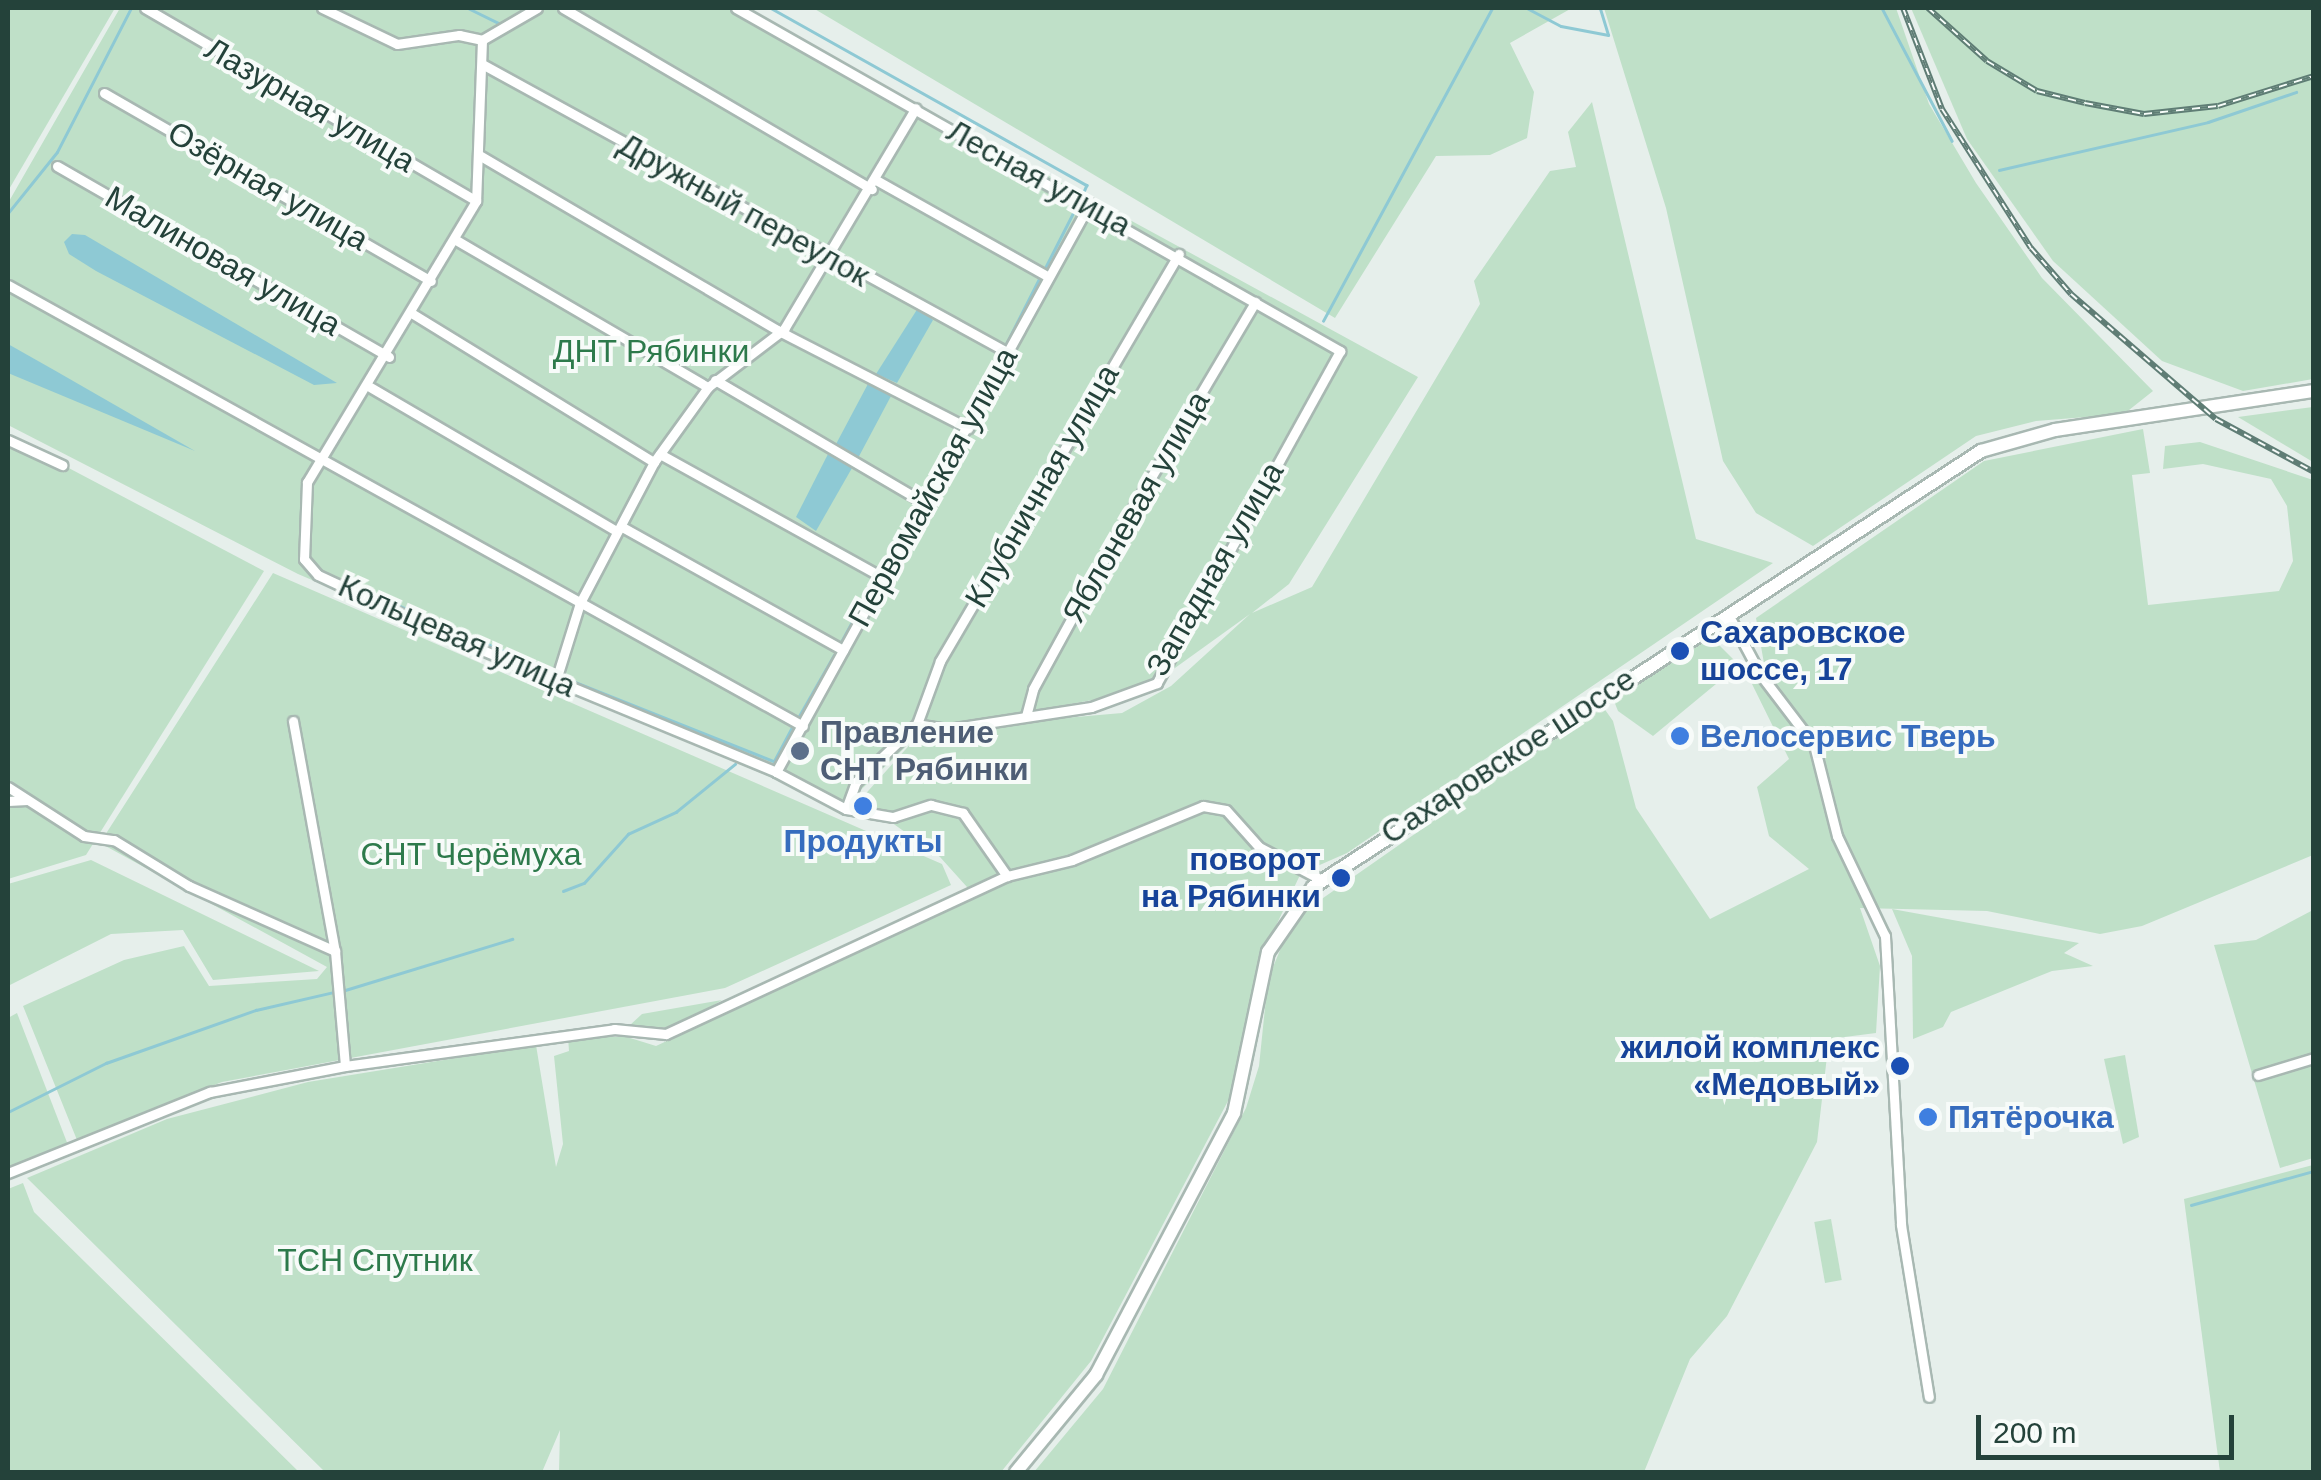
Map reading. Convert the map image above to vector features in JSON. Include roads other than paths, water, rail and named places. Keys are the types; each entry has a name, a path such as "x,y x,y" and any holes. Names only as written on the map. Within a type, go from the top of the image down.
{"main road":[{"name":"Сахаровское шоссе","path":"1016,1472 1096,1374 1217,1147 1245,1082 1268,952 1289,912 1322,880 1727,611 1992,446 2314,391"}],"street":[{"name":"Лазурная улица","path":"145,8 476,201"},
{"path":"322,8 397,44 458,35 482,40 536,8"},
{"path":"563,8 874,185 1049,277"},
{"name":"Лесная улица","path":"736,8 1179,254 1340,351"},
{"name":"Кольцевая улица","path":"482,40 476,201 389,357 318,460 302,510 304,559 318,576 776,772 846,810 893,817 930,805 963,813 1007,876"},
{"name":"Дружный переулок","path":"482,64 825,258 1007,352"},
{"name":"Озёрная улица","path":"104,92 432,282"},
{"path":"556,680 580,603 657,458 711,384 784,328 874,185 916,108"},
{"path":"480,155 968,428"},
{"name":"Малиновая улица","path":"57,166 389,357"},
{"name":"Первомайская улица","path":"776,772 882,577 928,505 1088,206"},
{"path":"456,240 928,505"},
{"name":"Клубничная улица","path":"917,724 940,661 1179,254"},
{"path":"8,285 803,726"},
{"name":"Яблоневая улица","path":"1026,716 1033,689 1121,528 1254,302"},
{"path":"413,314 657,458 882,577"},
{"name":"Западная улица","path":"917,724 947,729 1092,707 1157,683 1340,351"},
{"path":"370,388 843,650"},
{"path":"8,440 62,464"},
{"path":"1727,611 1760,674 1814,745 1837,836 1881,926 1892,975 1901,1225 1928,1396"},
{"path":"293,721 335,951 345,1066"},
{"path":"846,810 856,782 917,724"},
{"path":"8,788 84,836 114,840 190,886 335,951"},
{"path":"8,801 29,800"},
{"path":"8,1172 210,1092 345,1066 614,1029 666,1034 1007,876 1072,860 1204,806 1226,810 1259,847 1322,880"},
{"path":"2258,1075 2314,1058"}],"water":[{"path":"72,234 85,235 337,383 314,385 96,271 69,254 64,242"},
{"path":"918,308 933,320 897,383 876,374"},
{"path":"8,344 54,370 195,451 8,373"},
{"path":"869,382 892,394 858,459 835,446"},
{"path":"828,454 852,468 816,531 796,517"}],"waterway":[{"path":"8,213 57,152 131,8"},
{"path":"468,8 503,25"},
{"path":"771,8 1087,185 1081,199"},
{"path":"1323,321 1492,8"},
{"path":"1527,8 1561,26 1608,35 1600,8"},
{"path":"1882,8 1952,141"},
{"path":"1999,170 2208,122 2296,92"},
{"path":"1045,268 1074,211"},
{"path":"1005,346 1039,279"},
{"path":"985,384 1001,355"},
{"path":"881,569 898,542"},
{"path":"326,574 552,672"},
{"path":"841,642 875,579"},
{"path":"799,716 834,655"},
{"path":"565,678 774,761 792,727"},
{"path":"563,891 584,883 628,834 676,812 735,764"},
{"path":"342,991 512,939"},
{"path":"8,1112 106,1063 256,1010 334,992"},
{"path":"2191,1205 2314,1171"}],"railway":[{"path":"1903,8 1942,109 2031,248 2071,294 2216,419 2314,472"},
{"path":"1928,8 1987,61 2037,91 2144,114 2218,106 2314,76"}],"place":[{"name":"Сахаровское шоссе, 17","path":"1680,651"},
{"name":"Велосервис Тверь","path":"1680,736"},
{"name":"Правление СНТ Рябинки","path":"800,751"},
{"name":"Продукты","path":"863,806"},
{"name":"поворот на Рябинки","path":"1341,878"},
{"name":"жилой комплекс «Медовый»","path":"1900,1066"},
{"name":"Пятёрочка","path":"1928,1117"}],"park label":[{"name":"ДНТ Рябинки","path":"651,351"},
{"name":"СНТ Черёмуха","path":"471,854"},
{"name":"ТСН Спутник","path":"375,1260"}]}
